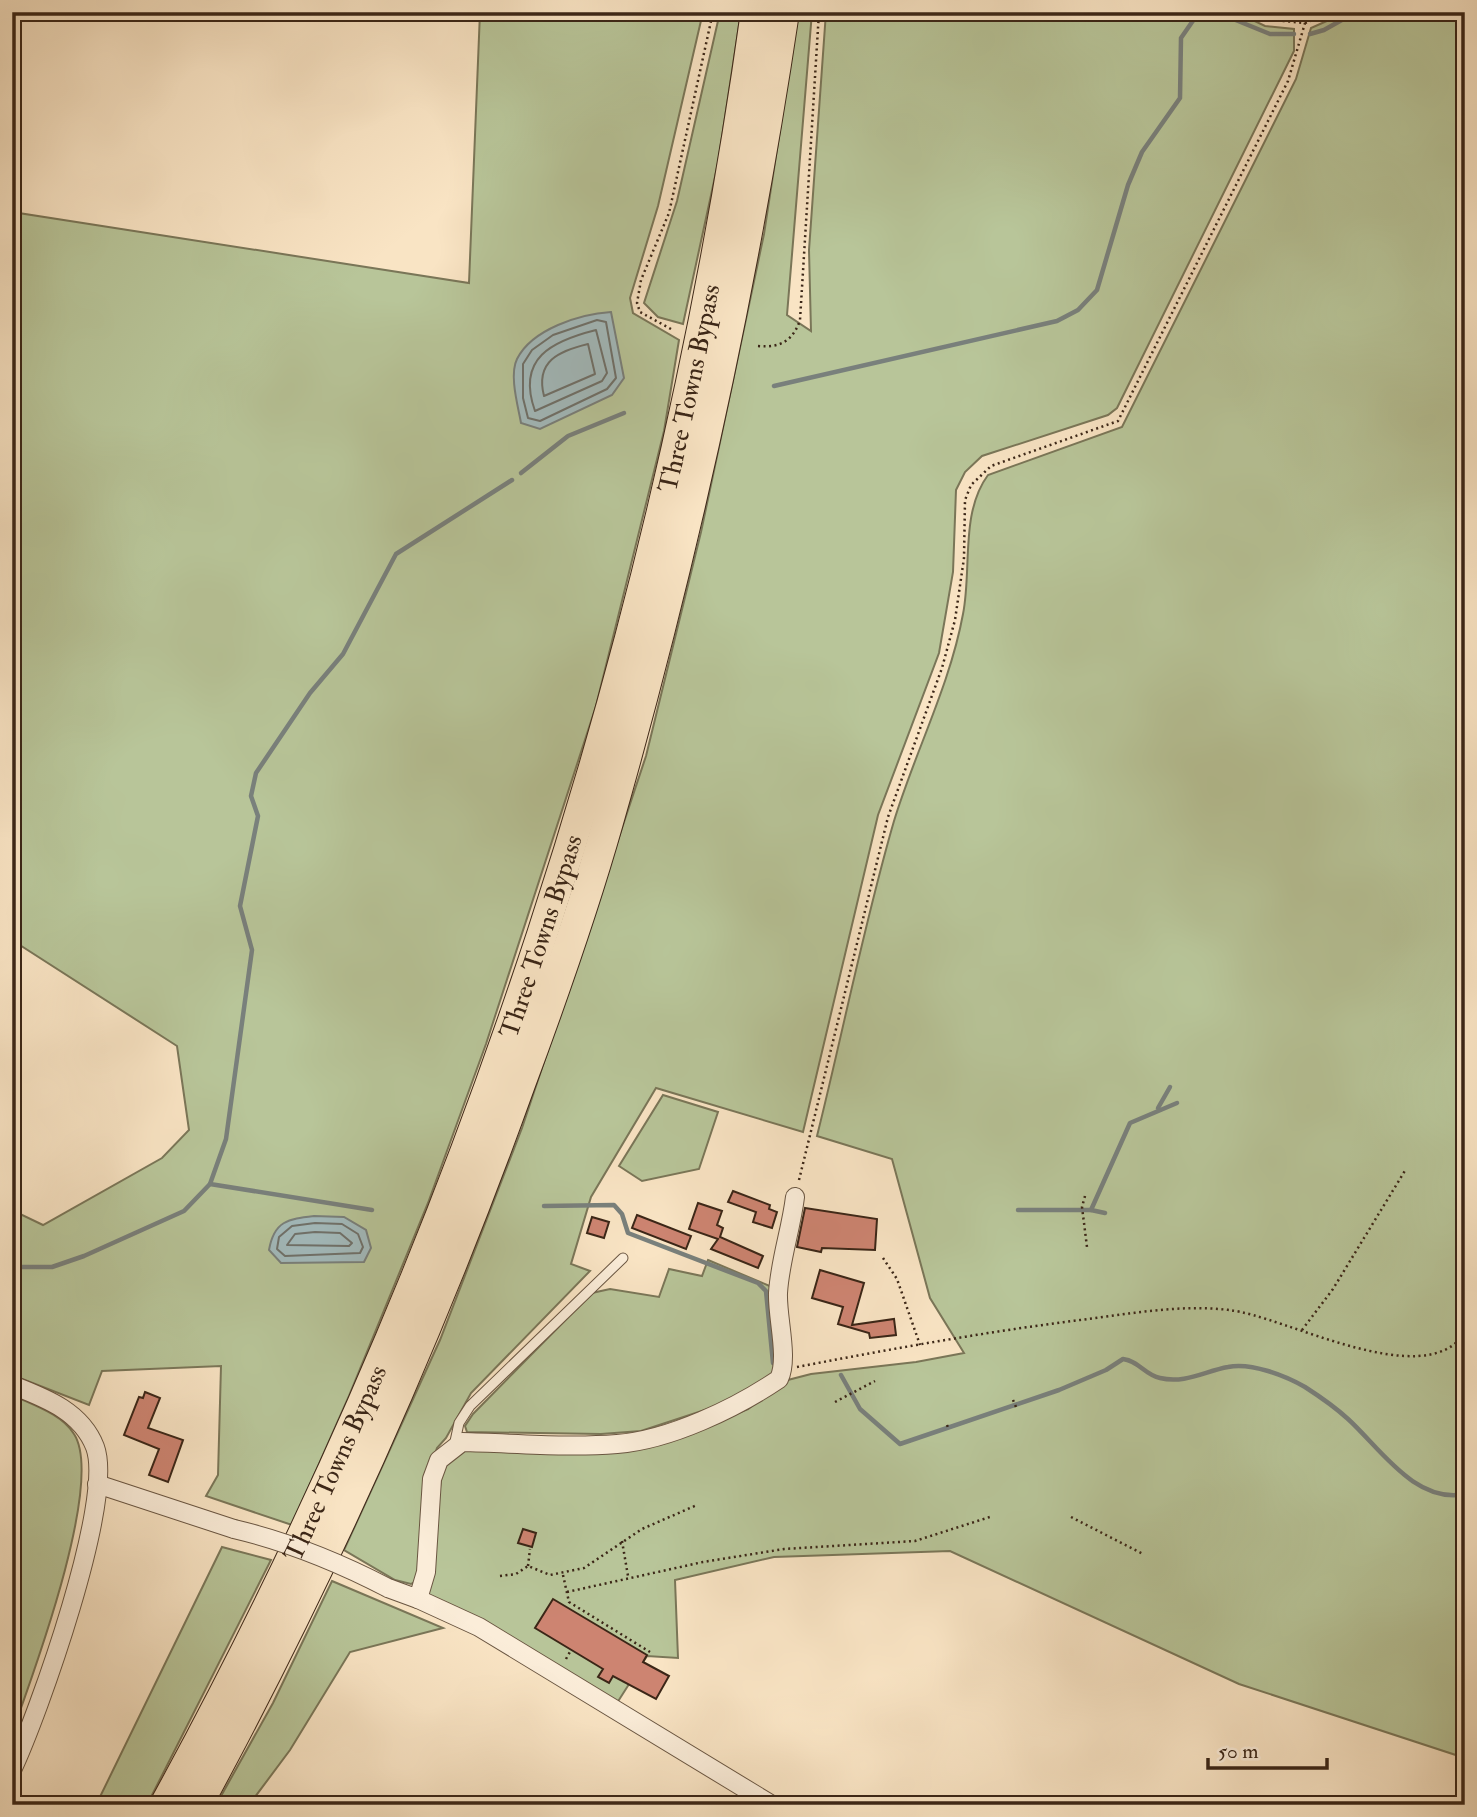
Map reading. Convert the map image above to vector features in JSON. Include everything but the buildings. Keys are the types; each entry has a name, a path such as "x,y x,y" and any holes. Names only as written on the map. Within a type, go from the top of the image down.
{"highway":[{"name":"Three Towns Bypass","path":"165,1805 270,1605 351,1433 467,1151 523,992 580,816 657,530 715,262 756,12"},
{"name":"Three Towns Bypass","path":"197,1805 304,1599 377,1441 440,1293 551,1000 607,826 707,441 742,266 783,12"}],"street":[{"path":"418,1599 426,1573 432,1479 439,1460 454,1446 462,1442 618,1444 662,1434 750,1399 779,1379 784,1370 778,1295 781,1261 795,1197"},
{"path":"12,1385 62,1407 81,1425 96,1448 97,1484 84,1557 53,1670 12,1770"},
{"path":"97,1484 234,1529 278,1539 340,1563 388,1588 479,1627 772,1805"}],"lane":[{"path":"454,1446 459,1423 470,1406 623,1258"}],"path":[{"path":"671,329 640,312 637,295 668,213 713,12"},
{"path":"758,346 777,345 787,341 796,333 800,320 808,153 819,12"},
{"path":"1251,12 1262,19 1305,23 1334,12"},
{"path":"795,1197 888,817 942,668 955,621 964,558 965,500 971,485 991,466 1118,421 1288,80 1305,23"},
{"path":"1302,1330 1333,1289 1406,1169"},
{"path":"1085,1196 1082,1213 1087,1247"},
{"path":"883,1258 897,1279 920,1345"},
{"path":"784,1370 973,1334 1187,1309 1230,1310 1376,1355 1404,1356 1440,1351 1459,1341 1465,1333"},
{"path":"837,1401 875,1381"},
{"path":"1013,1400 1016,1407"},
{"path":"947,1424 949,1430"},
{"path":"528,1566 550,1576 584,1568 622,1541 697,1505"},
{"path":"567,1592 703,1562 784,1549 915,1541 993,1516"},
{"path":"1071,1517 1143,1554"},
{"path":"622,1541 628,1576"},
{"path":"500,1576 516,1574 528,1566 530,1549"},
{"path":"563,1574 569,1602 650,1652"}],"green space":[{"path":"480,12 703,12 658,206 630,298 633,313 679,340 664,431 596,706 486,1044 428,1203 349,1396 292,1525 206,1496 218,1475 221,1366 102,1371 89,1405 12,1375 12,1210 43,1225 162,1158 189,1130 177,1046 12,940 12,212 469,283"},
{"path":"720,12 741,12 718,163 683,324 658,317 644,303 677,201"},
{"path":"798,12 812,12 787,315 811,331 809,250 826,12 1171,12 1173,19 1172,12 1236,12 1265,26 1294,29 1294,51 1117,408 1108,415 982,456 965,472 956,490 953,572 939,653 878,815 803,1132 656,1088 591,1197 571,1264 590,1271 471,1393 446,1438 437,1448 430,1468 419,1579 411,1584 395,1580 344,1550 440,1340 522,1128 646,756 701,532 764,234"},
{"path":"1347,12 1465,12 1465,1758 1239,1684 950,1551 774,1557 675,1580 678,1658 647,1656 617,1703 427,1596 442,1471 447,1463 467,1449 667,1441 748,1409 784,1381 811,1374 916,1362 964,1353 930,1298 892,1159 817,1136 894,821 941,693 957,640 966,597 968,542 974,506 988,475 1122,427 1296,79 1311,28"},
{"path":"663,1095 718,1112 699,1169 642,1181 619,1166"},
{"path":"708,1260 772,1287 774,1374 723,1404 641,1431 601,1434 467,1432 465,1426 473,1414 592,1293 610,1289 659,1297 669,1269 702,1276"},
{"path":"12,1395 46,1411 69,1427 74,1434 81,1458 80,1493 62,1581 12,1733"},
{"path":"222,1547 271,1560 147,1805 96,1805"},
{"path":"332,1581 443,1628 350,1652 290,1750 249,1805 216,1805 273,1703"}],"water":[{"path":"611,312 624,378 612,395 540,429 521,423 514,373 517,359 524,348 545,331 558,325 585,316"},
{"path":"314,1216 344,1217 366,1230 371,1248 364,1262 281,1263 269,1250 274,1233 290,1220"}],"waterway":[{"path":"774,386 1057,321 1078,310 1097,290 1128,185 1142,152 1180,98 1181,38 1199,12"},
{"path":"1216,12 1270,34 1294,34"},
{"path":"1310,34 1324,30 1356,12"},
{"path":"521,473 568,436 624,413"},
{"path":"12,1267 52,1267 84,1256 184,1211 210,1184 226,1139 252,950 240,906 258,816 251,796 256,773 310,693 343,654 396,554 512,480"},
{"path":"1158,1108 1170,1087"},
{"path":"1091,1210 1130,1123 1177,1103"},
{"path":"210,1184 372,1210"},
{"path":"544,1206 614,1205 622,1214 628,1233 758,1283 766,1291 773,1363"},
{"path":"1018,1210 1091,1210 1105,1213"},
{"path":"841,1375 860,1409 900,1444 1059,1390 1106,1370 1123,1359 1133,1362 1150,1374 1169,1379 1186,1378 1228,1367 1247,1366 1297,1383 1327,1402 1414,1482 1430,1491 1447,1495 1465,1494"}]}
